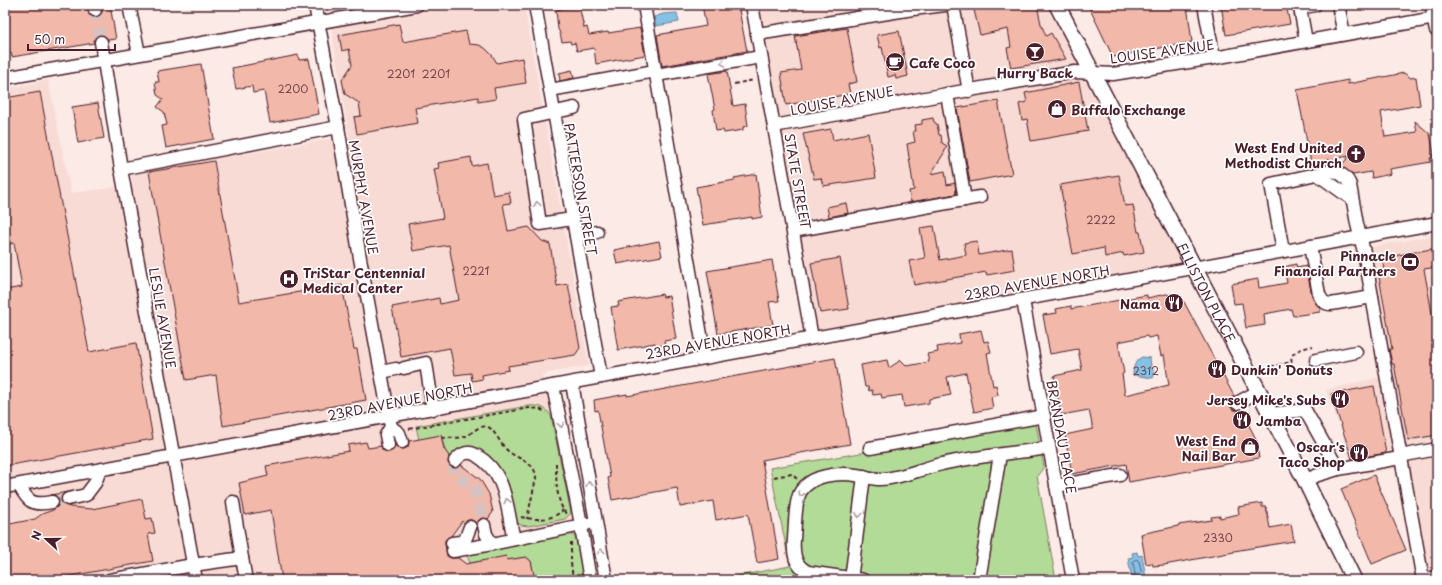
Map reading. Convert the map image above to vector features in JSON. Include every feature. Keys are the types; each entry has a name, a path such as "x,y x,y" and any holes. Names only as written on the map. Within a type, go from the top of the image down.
{"main road":[{"name":"ELLISTON PLACE","path":"1057,5 1271,414 1354,580"}],"street":[{"path":"129,5 139,54"},
{"name":"MURPHY AVENUE","path":"315,5 390,422"},
{"path":"5,78 417,5"},
{"name":"PATTERSON STREET","path":"535,5 601,377"},
{"path":"644,5 704,358"},
{"name":"STATE STREET","path":"752,5 812,338"},
{"path":"757,34 890,12 945,5"},
{"path":"953,5 969,91"},
{"path":"1204,5 1214,58"},
{"path":"1306,41 1300,8 1315,5"},
{"path":"1338,5 1344,34"},
{"name":"LOUISE AVENUE","path":"774,126 1075,72 1113,74 1214,58 1435,17"},
{"name":"LESLIE AVENUE","path":"100,42 196,580"},
{"path":"550,90 761,57"},
{"path":"947,94 965,200"},
{"path":"572,219 540,224 524,119 574,108"},
{"path":"122,169 338,127"},
{"path":"1283,251 1271,184 1334,171 1343,176 1348,181 1364,253 1422,580 1437,577"},
{"path":"793,231 980,197"},
{"name":"23RD AVENUE NORTH","path":"5,487 174,457 390,422 433,409 553,386 1437,223"},
{"path":"576,236 597,232"},
{"path":"1310,246 1320,298 1322,300 1327,304 1372,297"},
{"name":"BRANDAU PLACE","path":"1023,300 1073,580"},
{"path":"1314,364 1356,352"},
{"path":"381,372 426,363 433,409"},
{"path":"572,383 606,580"},
{"path":"553,386 590,580"},
{"path":"1237,403 1259,391"},
{"path":"1271,414 1305,410 1338,469"},
{"path":"870,448 1044,416"},
{"path":"390,422 399,433 402,442"},
{"path":"388,445 386,435 390,422"},
{"path":"864,476 855,580 808,572 802,569 796,561 793,551 798,499 801,490 816,479 833,476 855,475 864,476 880,479 896,477 940,464 1050,448"},
{"path":"1305,480 1338,469 1437,449"},
{"path":"455,461 465,453 471,453 489,465 505,492 509,506 514,539"},
{"path":"979,580 1000,455"},
{"path":"68,499 86,495 95,483 100,470"},
{"path":"1056,486 1120,475"},
{"path":"18,485 26,497 33,503 38,504 52,502"},
{"path":"233,502 246,580"},
{"path":"470,527 465,540 453,547 492,544 596,522"},
{"path":"484,525 486,534 492,544"},
{"path":"110,580 242,558"}],"path":[{"path":"734,84 754,80"},
{"path":"1313,346 1298,350 1293,356 1292,362 1298,370 1314,364"},
{"path":"1264,368 1292,362"},
{"path":"406,430 529,408 543,410"},
{"path":"442,438 463,437 467,436 478,428 483,426 488,427 493,430 501,444 509,452 533,466 536,472 536,478 527,518"},
{"path":"774,477 792,474 806,486"},
{"path":"519,516 531,520 554,517 563,510"},
{"path":"572,536 571,563 573,580"}],"shaded area":[{"name":"TriStar Centennial Medical Center","path":"458,5 524,5 589,366 542,374 585,580 5,580 5,89 48,80 71,193 133,185 131,173 349,136 331,27"},
{"path":"752,5 1057,5 1195,268 817,337"},
{"path":"1437,235 1437,571 1426,573 1409,467 1359,474 1326,390 1389,375 1368,247"}],"green space":[{"path":"528,406 542,407 547,410 551,416 571,513 565,519 528,526 521,525 516,522 487,458 453,460 446,453 441,436 419,440 416,426"},
{"path":"1036,424 1044,467 1037,476 1056,580 717,580 790,566 770,468"},
{"path":"570,534 574,536 576,540 585,580 535,580 531,561 526,557 507,560 506,557 470,563 466,553"}],"water":[{"path":"677,13 679,22 656,26 654,17 663,14"},
{"path":"1142,357 1150,358 1151,366 1155,373 1153,378 1133,375 1135,364"},
{"path":"1137,552 1138,556 1142,555 1146,578 1142,580 1132,580 1128,558 1133,557 1132,553"}],"building":[{"path":"5,5 87,5 89,15 96,17 102,13 102,5 110,5 116,39 108,40 104,35 99,35 94,39 94,43 12,57 11,53 5,54"},
{"path":"579,5 584,28 587,27 589,35 640,28 645,55 596,64 594,48 577,51 575,43 571,44 570,41 562,42 558,29 556,10"},
{"path":"702,5 738,5 747,51 662,66 657,35 706,26"},
{"path":"993,5 1037,5 1041,24 1046,36 1051,33 1066,59 1011,68 1007,48 1011,47 1008,29 980,35 974,10"},
{"path":"1088,5 1187,5 1192,42 1113,57"},
{"path":"1221,5 1286,5 1290,24 1226,35"},
{"path":"399,24 403,42 466,31 469,44 479,45 485,48 497,63 522,58 526,83 494,88 496,99 478,102 478,97 415,108 418,123 357,134 354,117 361,116 359,103 345,94 342,80 352,65 349,49 342,51 339,35"},
{"path":"847,28 857,82 848,84 850,94 786,105 781,73 801,70 795,36"},
{"name":"Cafe Coco","path":"899,31 908,76 896,79 895,75 888,77 882,47 880,48 877,35"},
{"path":"298,55 299,60 309,59 319,114 270,123 264,91 253,93 252,86 236,89 232,68"},
{"path":"201,64 214,139 166,148 162,126 167,125 164,112 157,107 163,99 157,95 155,82 159,82 157,71"},
{"path":"572,70 574,78 560,81 559,73"},
{"path":"727,71 733,106 745,104 748,126 743,127 743,130 724,133 723,130 716,131 713,110 715,109 708,74"},
{"path":"1404,73 1411,78 1416,77 1420,105 1381,112 1385,137 1417,132 1415,121 1430,134 1434,154 1433,157 1430,158 1431,162 1390,169 1391,174 1372,178 1371,172 1353,175 1341,166 1349,156 1311,163 1297,90 1348,80 1348,84"},
{"path":"1079,82 1088,131 1031,141 1027,119 1022,120 1019,104 1027,102 1025,93"},
{"path":"40,92 89,352 136,343 153,439 5,466 5,290 22,287 14,243 5,245 5,206 9,205 5,181 5,98"},
{"path":"998,101 1012,174 970,182 957,108"},
{"path":"98,103 104,138 78,143 72,107"},
{"path":"933,118 934,122 937,124 939,135 941,135 942,143 947,146 931,174 945,171 947,185 955,183 956,194 911,202 909,191 914,190 907,144 915,142 913,131 916,131 915,125 922,124 922,120"},
{"path":"831,129 833,140 868,133 876,178 823,186 821,178 814,179 803,134"},
{"path":"471,157 472,166 487,163 493,195 509,192 511,203 503,204 508,231 529,227 542,241 550,244 557,286 568,284 580,348 575,355 508,366 509,370 482,375 483,379 472,381 471,373 455,375 450,348 401,357 392,307 439,298 440,304 459,300 449,245 413,251 408,224 443,218 434,169 439,168 438,163"},
{"path":"214,161 239,302 342,285 354,349 357,349 366,400 223,426 216,375 186,380 149,172"},
{"path":"756,174 762,217 752,219 752,217 703,225 696,187 735,180 734,178"},
{"path":"1119,175 1125,206 1133,205 1138,232 1140,232 1144,252 1124,256 1123,253 1105,257 1104,248 1073,254 1060,185"},
{"path":"846,203 848,213 829,217 827,207"},
{"path":"934,226 940,260 966,255 964,243 977,241 979,255 1012,249 1015,270 987,275 986,272 914,285 909,261 925,258 920,228"},
{"path":"659,241 662,256 617,264 614,250"},
{"path":"1437,248 1437,267 1424,269 1437,341 1437,435 1408,440 1394,364 1392,364 1389,349 1392,349 1378,271 1384,270 1382,258"},
{"path":"840,258 849,309 820,313 811,263"},
{"path":"772,260 779,301 769,302 773,325 718,334 707,271"},
{"path":"1296,264 1297,268 1306,266 1312,296 1320,308 1320,312 1293,316 1291,309 1264,314 1265,325 1246,328 1242,303 1234,304 1231,284 1258,279 1259,288 1287,283 1284,267"},
{"path":"662,294 663,297 669,296 676,339 664,341 665,345 656,347 655,343 618,350 611,307 619,306 618,302"},
{"path":"1166,294 1176,296 1184,302 1234,396 1230,399 1230,406 1233,410 1241,410 1255,437 1259,458 1129,482 1126,464 1072,474 1065,435 1093,429 1089,410 1061,415 1054,376 1082,370 1078,349 1050,354 1043,315 1057,313 1056,309 1071,306 1071,309 1147,295 1147,298","holes":["1147,336 1148,338 1157,336 1161,356 1164,355 1169,385 1125,395 1122,374 1124,373 1118,342"]},
{"path":"981,330 984,342 988,341 991,352 987,353 993,386 996,385 998,395 991,397 993,408 974,412 966,373 947,377 951,395 929,399 929,403 904,407 902,395 882,398 881,394 873,395 872,390 869,391 868,387 865,387 861,365 887,360 889,368 901,360 907,366 929,362 927,354 938,352 937,347 960,343 959,334"},
{"path":"835,358 850,444 762,460 779,559 757,563 748,514 716,520 713,501 680,507 677,488 612,500 608,478 610,477 598,410 595,411 594,400 627,394 627,396"},
{"path":"1374,386 1386,453 1352,459 1331,394"},
{"path":"441,435 444,449 449,456 448,463 450,466 457,468 461,465 480,479 489,494 493,512 488,519 482,518 477,524 472,520 468,520 464,523 462,521 451,536 445,540 447,556 451,558 458,558 466,564 506,556 507,560 526,557 531,561 535,580 282,580 271,510 245,515 239,483 268,476 266,466 349,451 348,445 366,442 368,448 381,446 383,450 389,452 393,450 395,445 400,449 404,449 408,447 409,441"},
{"path":"1374,475 1406,550 1372,564 1341,489"},
{"path":"67,492 63,494 61,500 63,504 70,507 92,509 142,499 146,519 152,518 155,533 148,534 153,561 48,580 5,580 5,525 35,519 42,514 53,510 59,505 59,500 55,495 51,495"},
{"path":"1262,503 1262,507 1266,507 1270,528 1291,524 1294,541 1164,565 1153,566 1152,563 1146,564 1141,534 1178,525 1212,520 1211,517 1220,516 1220,518 1239,514 1238,507"}],"tunnel":[{"path":"95,10 101,42"},
{"path":"455,461 455,474 474,487 484,525"},
{"path":"52,502 68,499"}],"place":[{"name":"Hurry Back","path":"1035,52"},
{"name":"Cafe Coco","path":"895,62"},
{"name":"Buffalo Exchange","path":"1057,109"},
{"name":"West End United Methodist Church","path":"1356,154"},
{"name":"Pinnacle Financial Partners","path":"1410,262"},
{"name":"TriStar Centennial Medical Center","path":"289,279"},
{"name":"Nama","path":"1174,303"},
{"name":"Dunkin' Donuts","path":"1217,369"},
{"name":"Jersey Mike's Subs","path":"1340,399"},
{"name":"Jamba","path":"1242,420"},
{"name":"West End Nail Bar","path":"1250,447"},
{"name":"Oscar's Taco Shop","path":"1359,453"}]}
